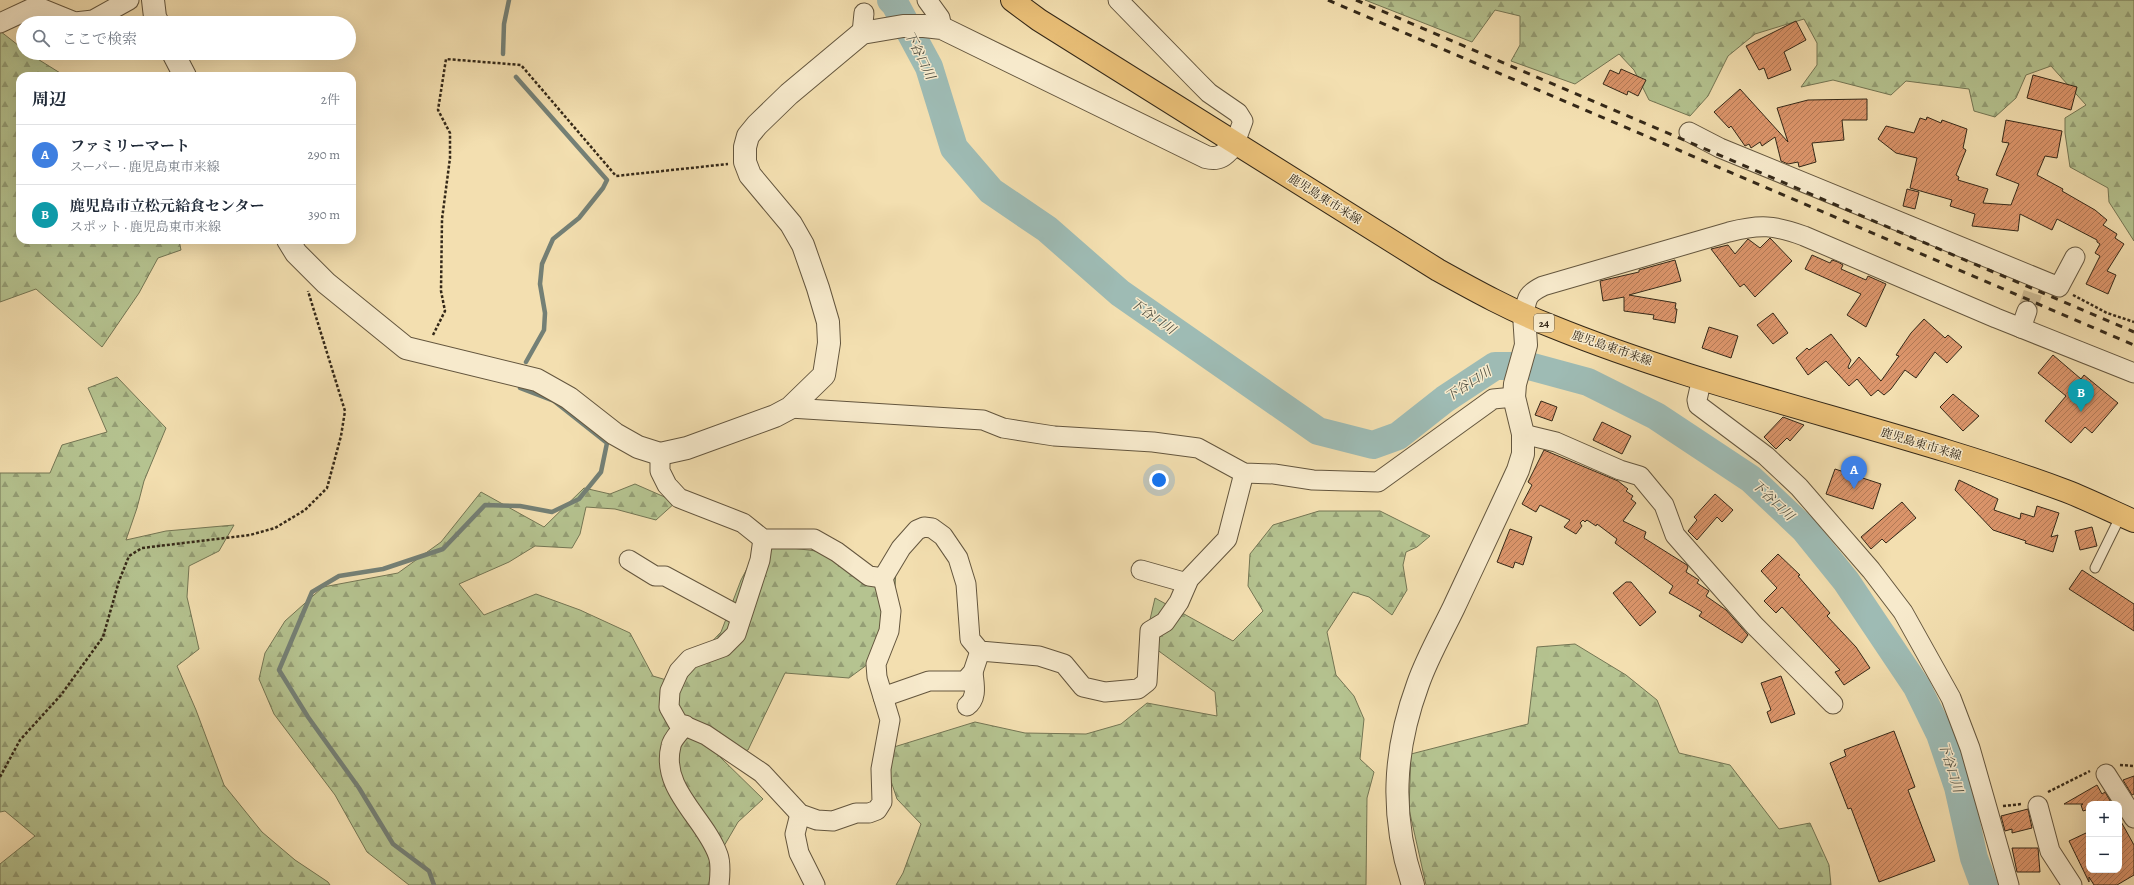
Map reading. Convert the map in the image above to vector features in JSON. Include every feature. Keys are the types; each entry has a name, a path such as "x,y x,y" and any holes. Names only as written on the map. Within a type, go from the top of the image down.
{"main road":[{"name":"鹿児島東市来線","path":"1012,0 1046,24 1235,143 1438,270 1478,293 1524,314 1605,347 1702,378 1988,464 2067,492 2127,518"}],"street":[{"path":"100,16 129,0"},
{"path":"153,0 155,16"},
{"path":"927,0 940,18 933,27"},
{"path":"290,244 296,253 326,283 406,348 537,380 569,398 615,434 638,447 660,454 686,448 775,416 790,408 824,375 829,343 828,322 803,245 791,224 750,174 745,162 745,146 748,136 757,124 868,25 933,27 1206,158 1214,160 1222,157 1235,143 1242,121 1238,113 1209,93 1118,0"},
{"path":"0,23 30,9 43,9 60,16"},
{"path":"177,60 183,72"},
{"path":"1689,132 1720,148 2059,287 2075,257"},
{"path":"1414,885 1404,857 1397,803 1400,752 1405,726 1418,682 1518,470 1523,454 1523,434 1515,391 1526,345 1524,314 1527,298 1533,292 1544,286 1752,226 1778,227 2024,320 2134,374"},
{"path":"1702,378 1697,400 1698,406 1766,456 1799,487 1871,570 1903,612 1951,698 1970,748 2009,885"},
{"path":"790,408 983,420 1003,428 1054,436 1153,442 1198,448 1244,473 1274,474 1313,480 1378,482 1494,399 1515,391"},
{"path":"1523,434 1556,442 1620,470 1640,476 1664,505 1675,535 1754,625 1833,704"},
{"path":"660,454 660,471 667,485 679,498 742,523 763,539 814,539 837,552 869,576 883,578"},
{"path":"763,539 760,560 736,634 723,647 690,659 679,671 670,691 670,707 678,723 706,735 762,773 800,814 817,820 833,821 856,813 869,813 877,810 882,802 881,769 890,720 877,677 876,664 889,631 891,611 883,578 900,548 917,530 924,527 932,528 943,536 958,558 966,584 970,639 980,651 1039,656 1064,664 1083,687 1105,692 1138,689 1148,682 1150,631 1165,622 1179,602 1187,583 1227,539 1244,473"},
{"path":"629,560 655,576 665,576 741,617"},
{"path":"1141,570 1187,583"},
{"path":"967,706 972,703 974,696 973,672 980,651"},
{"path":"883,697 929,682 965,681 973,672"},
{"path":"684,725 671,745 670,768 680,796 703,826 719,856 719,885"},
{"path":"2105,769 2134,818"},
{"path":"2038,801 2050,851 2072,885"},
{"path":"800,814 795,834 799,854 815,885"}],"lane":[{"path":"2095,568 2127,518"}],"path":[{"path":"424,353 445,312 441,291 442,219 450,158 450,133 438,110 446,58 521,64 616,176 745,162"},
{"path":"0,777 20,740 61,695 103,637 109,622 119,581 129,556 142,548 250,535 275,528 305,510 327,488 341,436 345,411 305,283"},
{"path":"2059,287 2107,312 2134,322"},
{"path":"1987,807 2038,801 2105,769 2134,766"}],"green space":[{"path":"1365,0 2134,0 2134,241 2109,202 2108,188 2070,167 2065,133 2065,118 2086,105 2051,66 2026,75 2016,98 1995,117 1974,111 1969,89 1906,81 1891,95 1833,80 1801,87 1817,65 1817,43 1804,19 1755,34 1728,56 1708,96 1690,116 1649,100 1634,70 1619,54 1575,84 1511,61 1520,45 1520,16 1495,10 1472,42"},
{"path":"0,31 16,44 16,60 39,60 59,72 16,72 16,244 180,244 181,250 158,258 139,293 102,347 36,289 0,302"},
{"path":"117,377 166,428 144,481 126,540 166,531 234,525 219,551 189,566 187,597 199,649 177,666 196,710 224,785 262,832 295,860 328,882 330,885 0,885 0,864 35,836 5,811 0,812 0,473 50,473 62,445 107,432 88,388"},
{"path":"635,484 676,502 656,520 615,509 586,507 580,534 572,548 535,546 509,562 459,584 484,615 536,594 580,610 630,633 653,676 673,682 721,632 741,580 760,544 824,552 872,583 897,556 895,586 879,656 849,678 785,673 748,750 720,757 763,799 738,822 724,846 716,885 409,885 367,852 335,795 274,714 259,679 265,653 285,621 323,587 398,573 441,542 481,492 544,527 584,488 610,494"},
{"path":"1319,511 1380,511 1430,536 1417,547 1406,552 1403,565 1407,590 1392,615 1369,597 1353,592 1327,632 1336,675 1354,696 1364,719 1360,759 1374,772 1367,798 1366,885 896,885 903,873 921,824 897,799 881,751 975,722 1025,733 1086,734 1121,724 1147,703 1217,716 1215,692 1145,641 1155,598 1233,641 1263,611 1248,586 1250,554 1273,525"},
{"path":"1575,644 1626,675 1657,700 1679,753 1730,765 1779,829 1810,823 1829,865 1831,885 1426,885 1409,809 1411,754 1528,724 1537,647"}],"building":[{"path":"1796,21 1806,40 1784,52 1791,70 1768,79 1764,68 1759,70 1746,46"},
{"path":"1621,69 1646,80 1638,96 1628,91 1627,95 1603,84 1610,70 1619,74"},
{"path":"2033,75 2077,87 2071,110 2027,98"},
{"path":"1740,89 1788,142 1777,108 1808,100 1867,99 1867,120 1842,120 1844,140 1812,143 1816,162 1799,167 1798,162 1788,164 1781,161 1775,137 1762,146 1760,142 1751,148 1749,144 1745,146 1731,126 1729,128 1714,112"},
{"path":"1927,117 1941,123 1942,120 1967,129 1963,148 1966,150 1956,175 1959,177 1958,180 1988,189 1983,203 2011,205 2019,184 1996,175 2009,143 2002,142 2006,120 2062,131 2057,158 2045,156 2037,175 2063,189 2062,191 2095,210 2107,220 2103,225 2117,234 2115,238 2124,244 2107,271 2116,275 2108,294 2086,284 2100,256 2095,253 2100,244 2097,240 2057,219 2052,230 2020,214 2018,231 1972,226 1975,214 1950,206 1952,200 1910,188 1917,158 1896,153 1878,139 1886,126 1914,133 1920,118 1926,120"},
{"path":"1907,189 1919,192 1915,209 1903,206"},
{"path":"1770,238 1792,261 1755,297 1744,284 1740,287 1711,249 1728,245 1735,254 1748,239 1760,248"},
{"path":"1812,255 1830,263 1832,260 1838,262 1843,265 1841,269 1866,280 1868,276 1886,284 1866,327 1847,315 1861,294 1805,269"},
{"path":"1675,260 1681,281 1629,295 1676,303 1675,309 1677,309 1675,323 1653,319 1654,315 1624,311 1624,297 1603,301 1600,281 1639,272 1639,270"},
{"path":"1773,313 1788,333 1773,344 1757,325"},
{"path":"1924,319 1945,338 1948,335 1962,347 1947,363 1935,352 1916,378 1905,370 1891,389 1884,395 1878,390 1871,396 1857,379 1849,386 1826,361 1808,375 1796,358 1807,348 1809,350 1831,334 1851,360 1848,367 1849,369 1859,357 1881,381 1899,356 1896,355 1911,333"},
{"path":"1709,327 1738,336 1731,358 1702,348"},
{"path":"2053,355 2081,379 2084,375 2118,403 2092,433 2085,427 2071,443 2045,421 2066,396 2038,373"},
{"path":"1953,394 1979,416 1963,431 1940,407"},
{"path":"1541,401 1557,407 1552,421 1535,415"},
{"path":"1783,417 1804,425 1790,441 1787,438 1776,449 1764,437"},
{"path":"1602,422 1631,436 1622,454 1593,440"},
{"path":"1544,450 1618,481 1628,489 1626,491 1633,496 1631,499 1636,503 1623,521 1646,532 1644,538 1687,565 1688,567 1686,572 1699,580 1697,583 1709,591 1706,596 1726,610 1748,635 1742,643 1699,616 1702,612 1669,593 1673,586 1615,543 1617,539 1597,524 1596,526 1587,520 1585,522 1583,520 1580,523 1582,526 1576,534 1564,527 1570,520 1540,505 1536,512 1522,504 1532,485 1528,482"},
{"path":"1835,469 1881,484 1873,509 1826,494"},
{"path":"1959,480 1998,499 1994,510 2020,519 2021,513 2034,517 2037,506 2059,513 2051,537 2058,535 2053,552 1993,530 1955,490"},
{"path":"1715,494 1733,510 1722,522 1717,517 1697,540 1688,531 1697,520 1694,517"},
{"path":"1902,502 1916,518 1886,543 1882,539 1871,549 1861,537"},
{"path":"2092,527 2097,546 2080,550 2075,531"},
{"path":"1510,529 1532,537 1523,565 1515,562 1513,568 1497,562"},
{"path":"1778,554 1800,575 1798,576 1830,613 1827,616 1856,647 1870,668 1844,685 1835,672 1840,670 1782,607 1776,613 1764,601 1777,588 1761,571"},
{"path":"2082,570 2134,604 2134,631 2069,589"},
{"path":"1626,582 1631,582 1656,612 1640,626 1613,593"},
{"path":"1781,676 1795,714 1771,723 1767,712 1771,710 1761,683"},
{"path":"1894,731 1915,787 1908,790 1935,861 1879,882 1851,808 1848,809 1830,763 1846,756 1844,750"},
{"path":"2134,776 2134,794 2132,795 2123,780"},
{"path":"2097,785 2102,794 2105,792 2110,801 2086,801 2086,810 2083,811 2081,805 2083,804 2064,804"},
{"path":"2028,809 2032,828 2012,833 2012,829 2005,831 2001,816"},
{"path":"2122,823 2134,845 2134,875 2117,885 2094,885 2089,877 2089,882 2069,841 2086,833 2086,873 2122,873"},
{"path":"2012,848 2038,848 2040,872 2017,872"}],"waterway":[{"path":"503,54 504,24 509,0"},
{"name":"下谷口川","path":"891,0 895,4 929,67 954,148 991,191 1047,229 1120,293 1318,431 1373,445 1398,436 1445,399 1495,366 1529,366 1588,382 1656,416 1751,479 1804,529 1846,581 1917,687 1940,734 1958,787 1974,858 1984,885"},
{"path":"516,77 607,180 603,188 579,218 553,239 542,264 540,284 545,313 544,330 526,362"},
{"path":"434,885 429,871 393,844 359,788 308,717 279,670 312,592 339,576 383,569 443,549 485,505 520,506 552,512 579,499 601,472 607,443 554,401 520,388"}],"tunnel":[{"path":"2027,311 2038,277"}],"railway":[{"path":"1328,0 2134,345"},
{"path":"1356,0 2134,332"}],"place":[{"name":"鹿児島市立松元給食センター","path":"2081,412"},
{"name":"ファミリーマート","path":"1854,489"}]}
